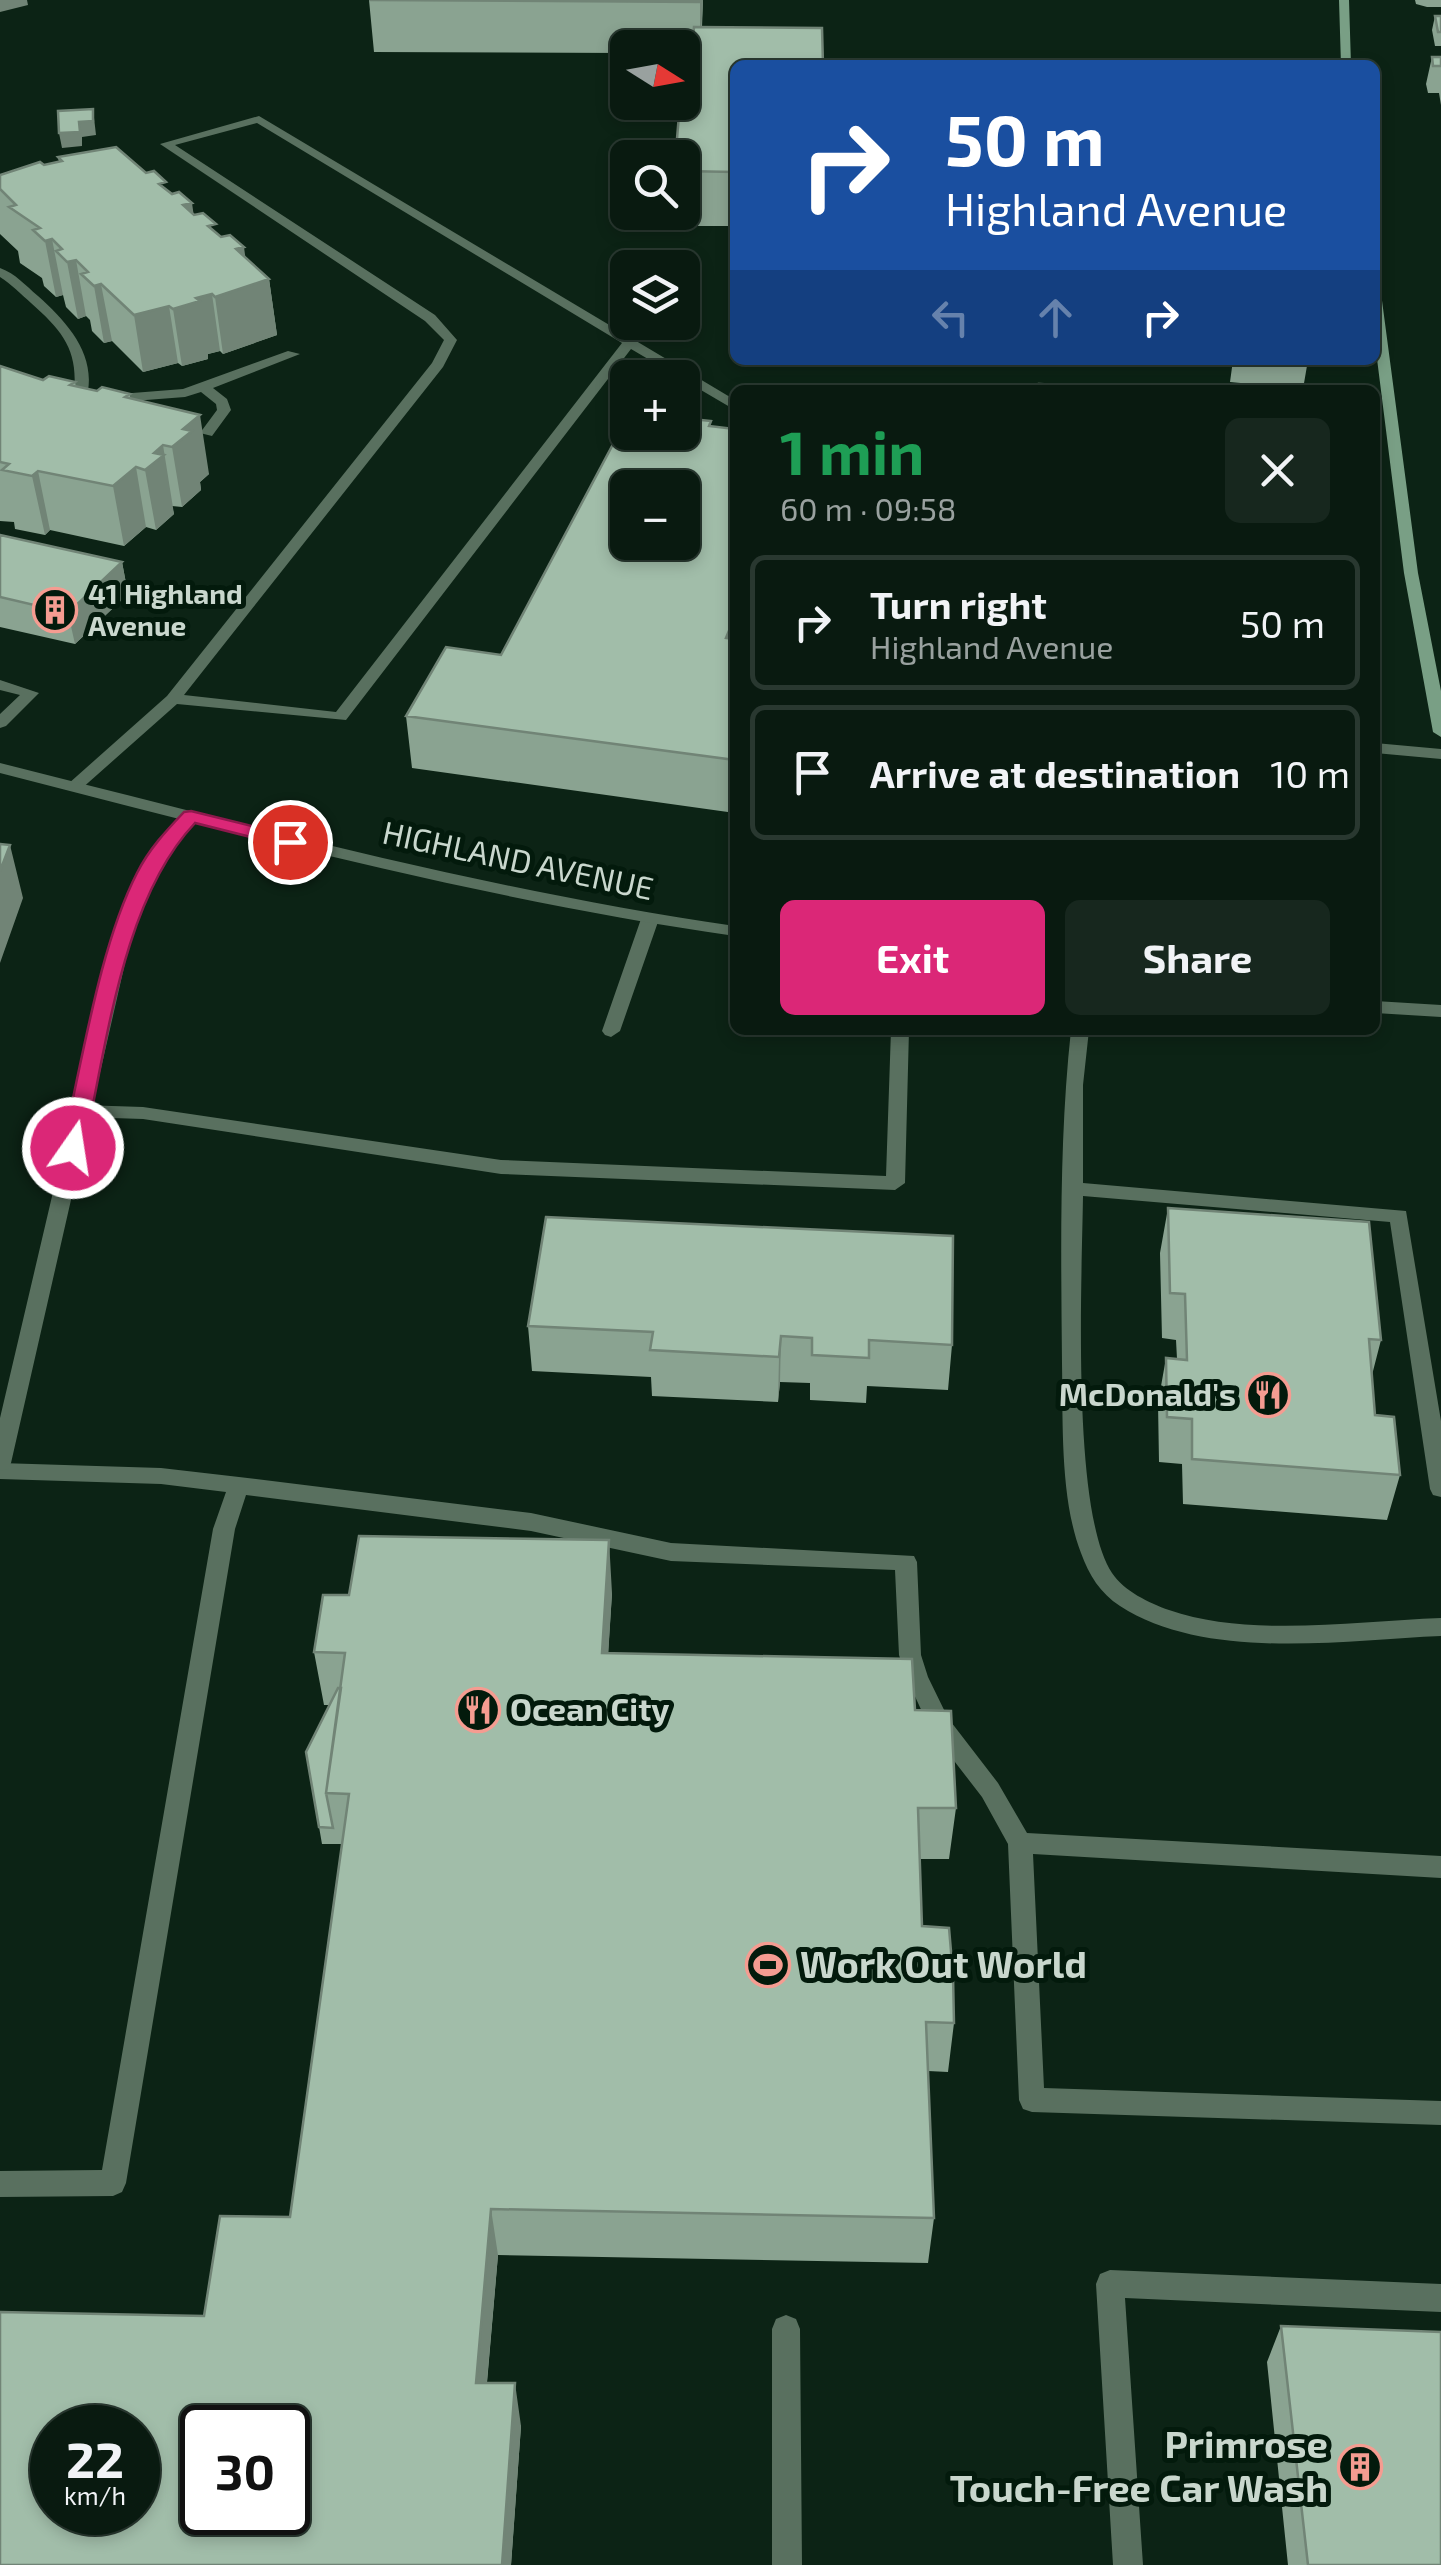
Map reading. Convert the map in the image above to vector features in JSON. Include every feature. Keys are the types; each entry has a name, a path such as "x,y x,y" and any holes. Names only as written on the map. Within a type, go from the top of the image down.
{"main road":[{"path":"1344,0 1346,60"},
{"path":"1380,332 1411,573 1441,732"}],"street":[{"path":"74,787 173,699 438,364 451,340 430,318 166,144 259,119 730,403"},
{"path":"0,272 44,310 80,351 85,371 74,400 165,396 204,387 294,354"},
{"path":"173,699 340,718 628,343"},
{"path":"204,387 222,402 224,410 207,433"},
{"path":"0,684 31,693 0,723"},
{"path":"1380,748 1441,754"},
{"name":"HIGHLAND AVENUE","path":"0,768 403,870 650,920 730,930"},
{"path":"0,1463 133,902 164,845 191,816"},
{"path":"611,1032 650,920"},
{"path":"1380,1007 1441,1011"},
{"path":"81,1111 170,1116 501,1168 701,1172 895,1183 900,1035"},
{"path":"1079,1035 1074,1084 1074,1392 1081,1510 1091,1558 1104,1580 1154,1614 1186,1624 1257,1631 1441,1627"},
{"path":"1073,1189 1399,1216 1441,1489"},
{"path":"0,1472 92,1472 239,1485 531,1522 671,1552 906,1562 910,1656 917,1676 939,1724 990,1790 1020,1843 1032,2100 1441,2114"},
{"path":"0,2184 113,2183 224,1529 239,1485"},
{"path":"1020,1843 1441,1867"},
{"path":"1128,2565 1110,2284 1441,2298"},
{"path":"786,2329 787,2565"}],"building":[{"path":"369,0 700,0 700,2"},
{"path":"1435,16 1441,16 1441,32 1438,32"},
{"path":"694,27 822,28 823,60 730,60 730,172 700,171 700,140 677,139 679,120 700,120 700,30"},
{"path":"1432,57 1441,57 1441,66 1433,66"},
{"path":"93,109 93,121 79,122 80,132 59,133 58,111"},
{"path":"116,147 146,173 154,171 166,182 159,184 172,194 179,192 192,203 183,205 194,215 203,213 216,224 208,226 221,237 230,235 244,247 236,249 269,279 215,297 212,294 196,298 200,301 173,309 169,306 134,315 101,284 94,286 81,274 88,272 76,260 67,262 56,251 62,249 52,239 45,241 33,230 40,228 9,207 16,205 0,189 0,175 40,162 44,165 62,161 58,157"},
{"path":"0,366 43,380 49,376 97,391 102,387 130,394 125,397 200,415 183,429 192,431 172,447 163,445 154,453 164,455 145,470 136,467 113,486 38,471 32,476 2,470 9,464 0,462"},
{"path":"700,420 711,421 709,426 730,428 730,628 726,638 730,638 730,759 406,716 446,647 501,655 610,450 700,450"},
{"path":"0,535 122,562 68,613 0,597"},
{"path":"0,844 10,845 0,871"},
{"name":"McDonald's","path":"1168,1208 1369,1222 1381,1340 1369,1339 1375,1415 1394,1417 1400,1475 1192,1459 1192,1419 1167,1417 1166,1358 1187,1360 1185,1294 1170,1293"},
{"path":"546,1217 953,1236 952,1345 869,1340 869,1358 812,1355 812,1338 781,1336 779,1357 650,1350 653,1332 528,1326"},
{"path":"359,1536 609,1540 602,1653 912,1659 915,1710 951,1711 956,1808 918,1808 922,1926 949,1928 953,1975 954,2023 926,2022 934,2218 491,2209 476,2383 515,2383 502,2565 0,2565 0,2312 204,2316 220,2216 290,2217 349,1794 326,1793 345,1653 314,1652 323,1595 349,1595"},
{"path":"338,1688 326,1793 333,1828 319,1827 306,1752"},
{"name":"Primrose Touch-Free Car Wash","path":"1281,2326 1441,2332 1441,2565 1308,2565"}],"place":[{"name":"41 Highland Avenue","path":"55,610"},
{"name":"McDonald's","path":"1268,1395"},
{"name":"Ocean City","path":"478,1710"},
{"name":"Work Out World","path":"768,1965"},
{"name":"Primrose Touch-Free Car Wash","path":"1360,2467"}],"route":[{"path":"73,1148 124,928 146,873 164,845 191,816 290,842"}]}
